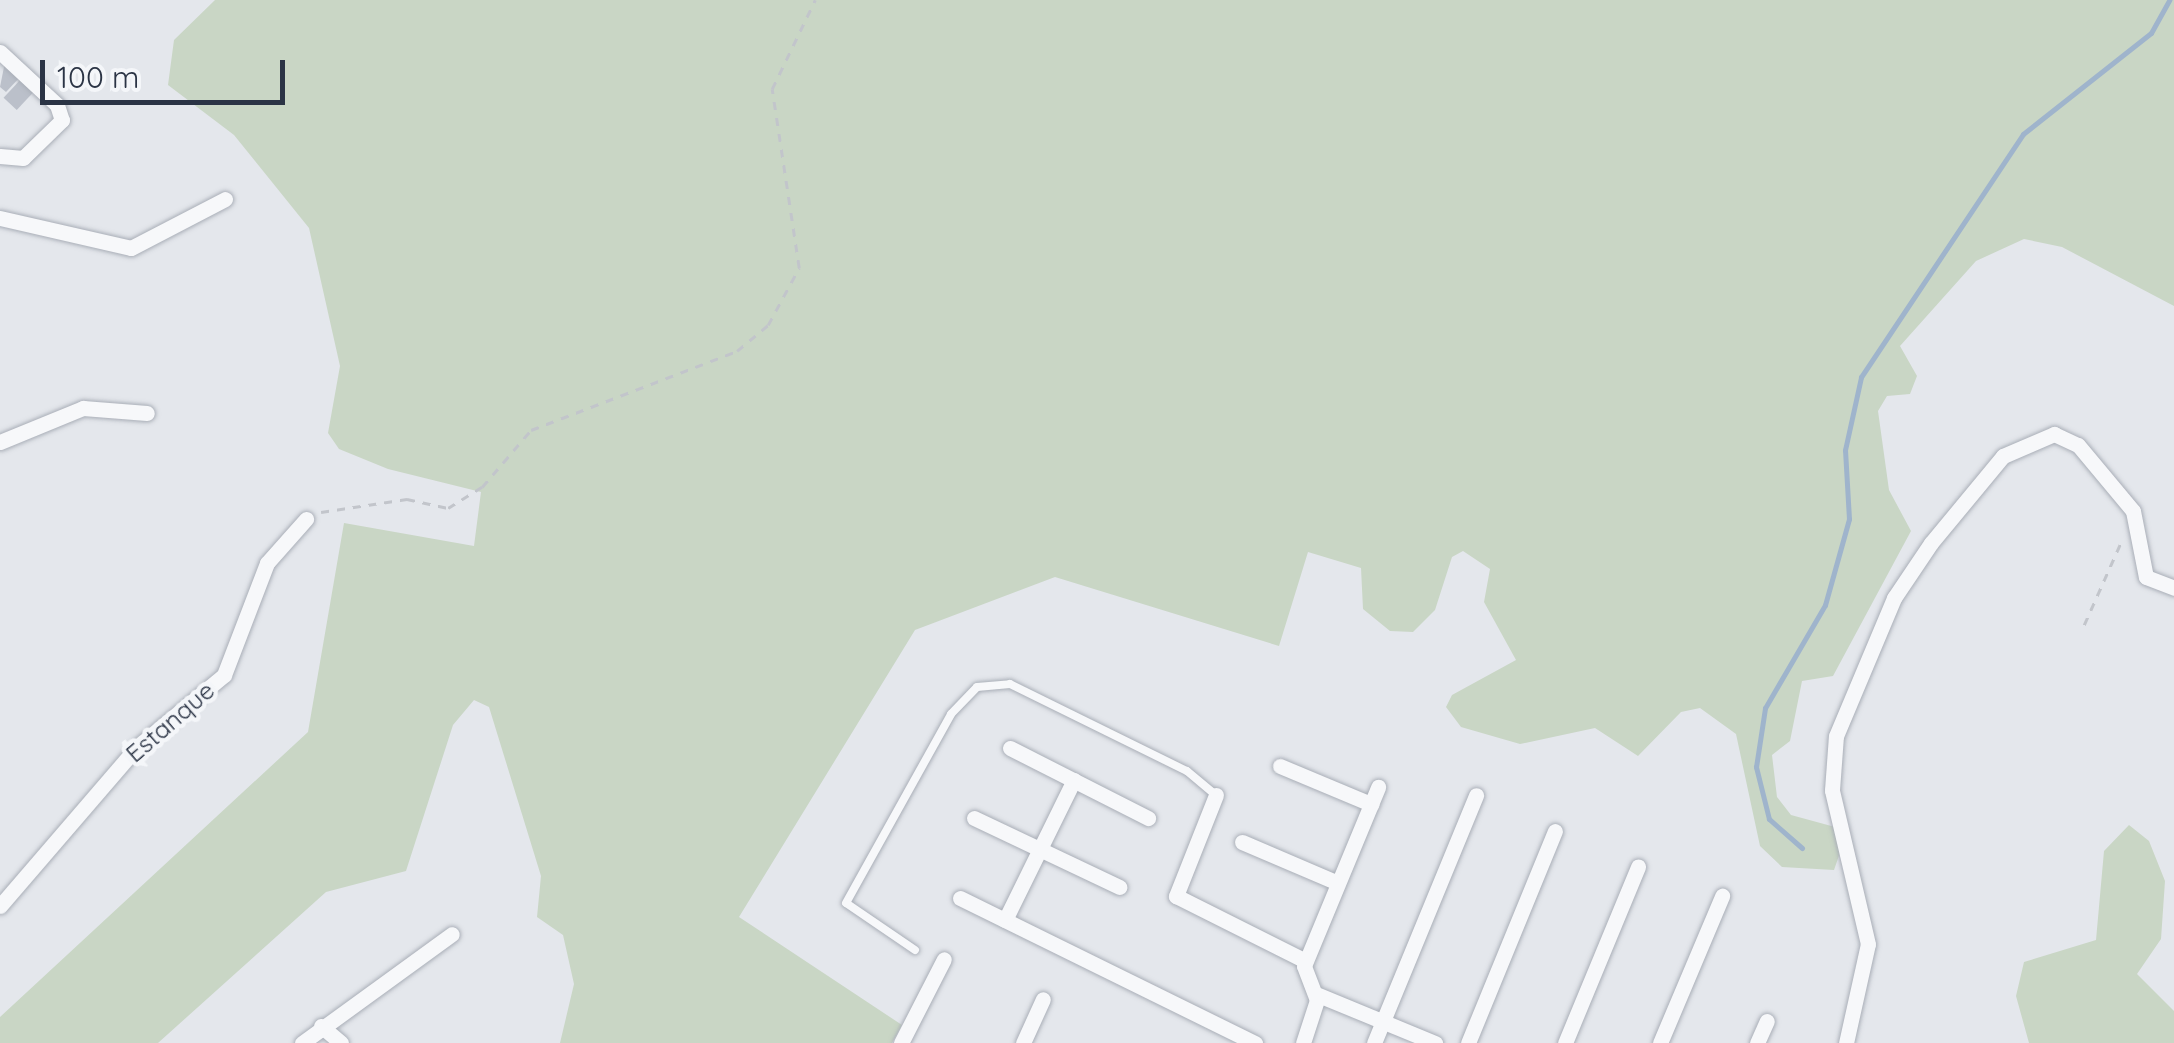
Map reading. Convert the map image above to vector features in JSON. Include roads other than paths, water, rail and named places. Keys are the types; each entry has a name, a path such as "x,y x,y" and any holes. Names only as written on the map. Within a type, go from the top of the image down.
{"street":[{"path":"0,52 57,105 62,120 24,158 0,156"},
{"path":"0,218 131,248 225,199"},
{"path":"0,442 83,408 147,412"},
{"path":"1846,1043 1868,944 1832,790 1836,736 1894,598 2023,442 2054,434 2078,444 2129,507 2146,577 2174,588"},
{"name":"Estanque","path":"0,906 137,747 224,674 267,563 306,519"},
{"path":"1010,748 1148,818"},
{"path":"1280,766 1370,804"},
{"path":"1006,920 1074,780"},
{"path":"1303,1043 1316,994 1306,961 1378,787"},
{"path":"1216,795 1176,896 1306,961"},
{"path":"1374,1043 1476,796"},
{"path":"974,818 1119,887"},
{"path":"1468,1043 1555,831"},
{"path":"1242,842 1338,884"},
{"path":"1565,1043 1638,867"},
{"path":"1660,1043 1722,896"},
{"path":"960,898 1255,1043"},
{"path":"302,1043 452,934"},
{"path":"901,1043 944,958"},
{"path":"1316,994 1435,1043"},
{"path":"1022,1043 1044,999"},
{"path":"1758,1043 1767,1022"},
{"path":"321,1026 340,1043"}],"lane":[{"path":"915,950 853,915 846,899 950,714 977,687 1010,684 1187,771 1216,795"}],"waterway":[{"path":"1802,848 1769,819 1756,767 1765,708 1825,605 1849,519 1845,450 1861,377 2023,134 2151,33 2169,0"}]}
